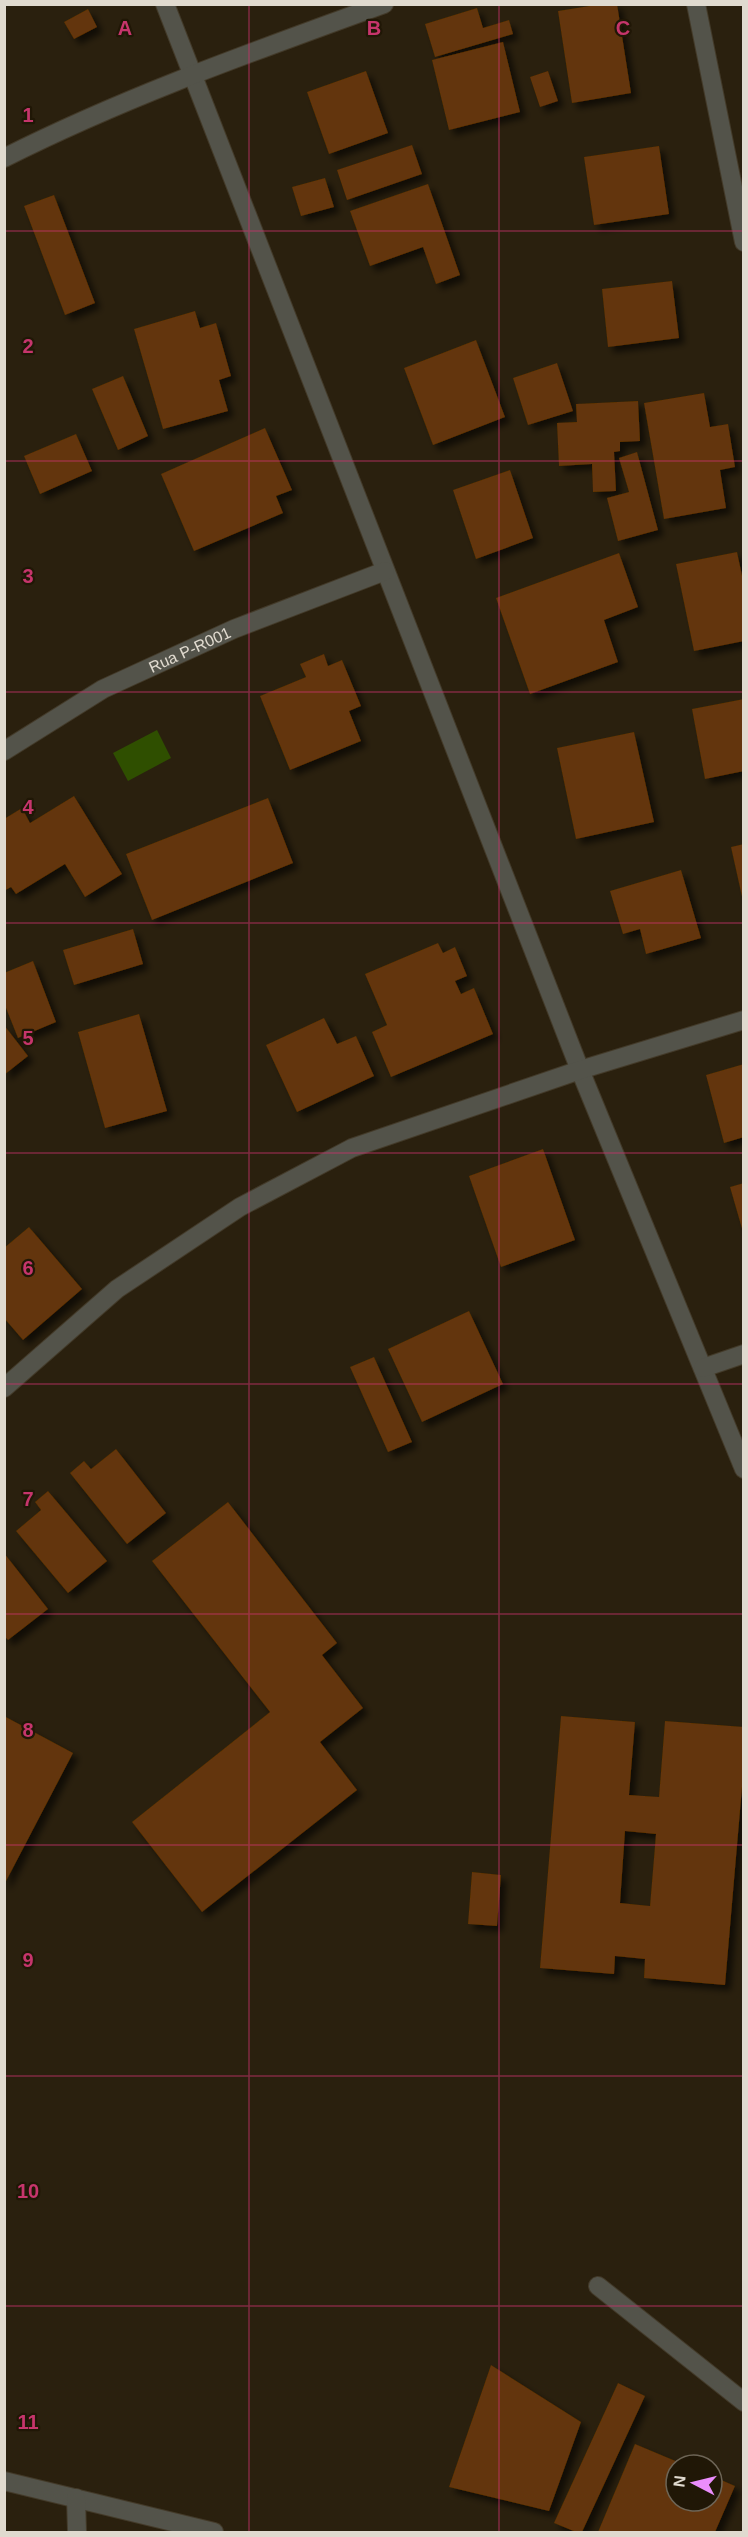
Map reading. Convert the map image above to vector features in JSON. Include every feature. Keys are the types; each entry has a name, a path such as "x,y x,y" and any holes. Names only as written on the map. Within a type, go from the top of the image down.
{"street":[{"path":"165,4 580,1070 744,1468"},
{"path":"4,158 54,133 192,74 384,4"},
{"path":"696,4 744,242"},
{"name":"Rua P-R001","path":"4,752 103,689 234,629 385,571"},
{"path":"8,1378 117,1288 240,1207 352,1148 580,1070 744,1020"},
{"path":"703,1368 744,1354"},
{"path":"598,2286 744,2402"},
{"path":"4,2481 76,2498 186,2530 214,2532"},
{"path":"76,2498 77,2532"}],"shaded area":[{"path":"157,730 171,758 128,781 113,753"}],"building":[{"path":"617,4 631,93 572,103 558,11"},
{"path":"477,8 483,28 509,20 513,34 435,57 425,24"},
{"path":"88,9 97,27 74,39 64,22"},
{"path":"503,42 520,112 449,130 432,60"},
{"path":"366,71 388,133 329,154 307,92"},
{"path":"548,71 558,101 540,107 530,77"},
{"path":"412,145 422,174 347,200 337,170"},
{"path":"659,146 669,214 594,225 584,157"},
{"path":"325,178 334,207 301,216 292,187"},
{"path":"428,184 460,275 436,284 423,247 370,266 350,211"},
{"path":"54,195 95,303 65,315 24,206"},
{"path":"672,281 679,338 608,347 602,289"},
{"path":"195,311 200,328 216,323 231,376 219,380 228,411 163,429 134,329"},
{"path":"476,340 505,417 433,445 404,368"},
{"path":"557,363 573,411 528,425 513,378"},
{"path":"123,376 148,436 118,450 92,389"},
{"path":"704,393 710,427 728,424 735,467 720,470 726,508 664,519 644,403"},
{"path":"638,401 640,441 620,442 620,451 614,452 616,491 593,492 592,464 559,466 557,423 577,422 576,404"},
{"path":"265,428 292,490 276,496 283,513 194,551 161,474"},
{"path":"76,434 92,471 40,494 24,456"},
{"path":"637,452 658,530 618,541 607,498 629,492 619,458"},
{"path":"510,470 533,538 476,559 453,490"},
{"path":"737,552 744,585 744,641 694,651 676,564"},
{"path":"619,553 638,607 604,620 618,662 530,694 496,598"},
{"path":"324,654 328,666 342,660 361,706 349,711 361,741 290,770 260,696 306,677 300,664"},
{"path":"744,699 744,771 705,779 692,709"},
{"path":"634,732 654,822 576,839 557,748"},
{"path":"74,796 122,874 85,897 65,864 16,894 11,887 4,891 4,819 22,808 30,823"},
{"path":"268,798 293,863 152,920 126,854"},
{"path":"744,844 744,901 743,901 731,847"},
{"path":"681,870 701,938 646,954 640,929 623,934 610,891"},
{"path":"133,929 143,964 74,985 63,950"},
{"path":"438,943 443,953 455,947 467,976 455,981 461,994 474,988 493,1034 391,1077 372,1032 387,1025 365,974"},
{"path":"33,961 56,1022 18,1038 4,1003 4,973"},
{"path":"139,1014 167,1111 105,1128 78,1032"},
{"path":"324,1018 337,1044 356,1036 374,1076 297,1112 266,1045"},
{"path":"4,1025 28,1056 4,1075"},
{"path":"744,1064 744,1137 724,1143 706,1075"},
{"path":"543,1149 575,1240 501,1267 469,1176"},
{"path":"744,1183 744,1232 743,1232 730,1187"},
{"path":"29,1227 82,1289 23,1340 4,1318 4,1248"},
{"path":"469,1311 503,1384 422,1422 388,1349"},
{"path":"374,1357 412,1442 388,1452 350,1367"},
{"path":"116,1449 166,1513 127,1544 70,1473 84,1461 91,1469"},
{"path":"48,1491 107,1561 68,1593 16,1531 41,1510 35,1502"},
{"path":"228,1502 337,1643 322,1655 363,1708 320,1742 357,1790 202,1912 132,1822 270,1712 152,1561"},
{"path":"4,1553 48,1609 8,1640 4,1636"},
{"path":"4,1716 73,1753 4,1885"},
{"path":"561,1716 635,1722 629,1795 659,1797 665,1721 744,1727 744,1764 725,1985 644,1978 645,1959 615,1956 614,1974 540,1968","holes":["625,1831 656,1834 650,1906 620,1903"]},
{"path":"472,1872 501,1875 497,1926 468,1924"},
{"path":"491,2365 581,2422 549,2511 449,2487"},
{"path":"618,2383 645,2396 582,2532 576,2532 554,2523"},
{"path":"635,2444 664,2456 664,2513 723,2513 715,2532 598,2532"},
{"path":"724,2481 735,2486 724,2511"}]}
